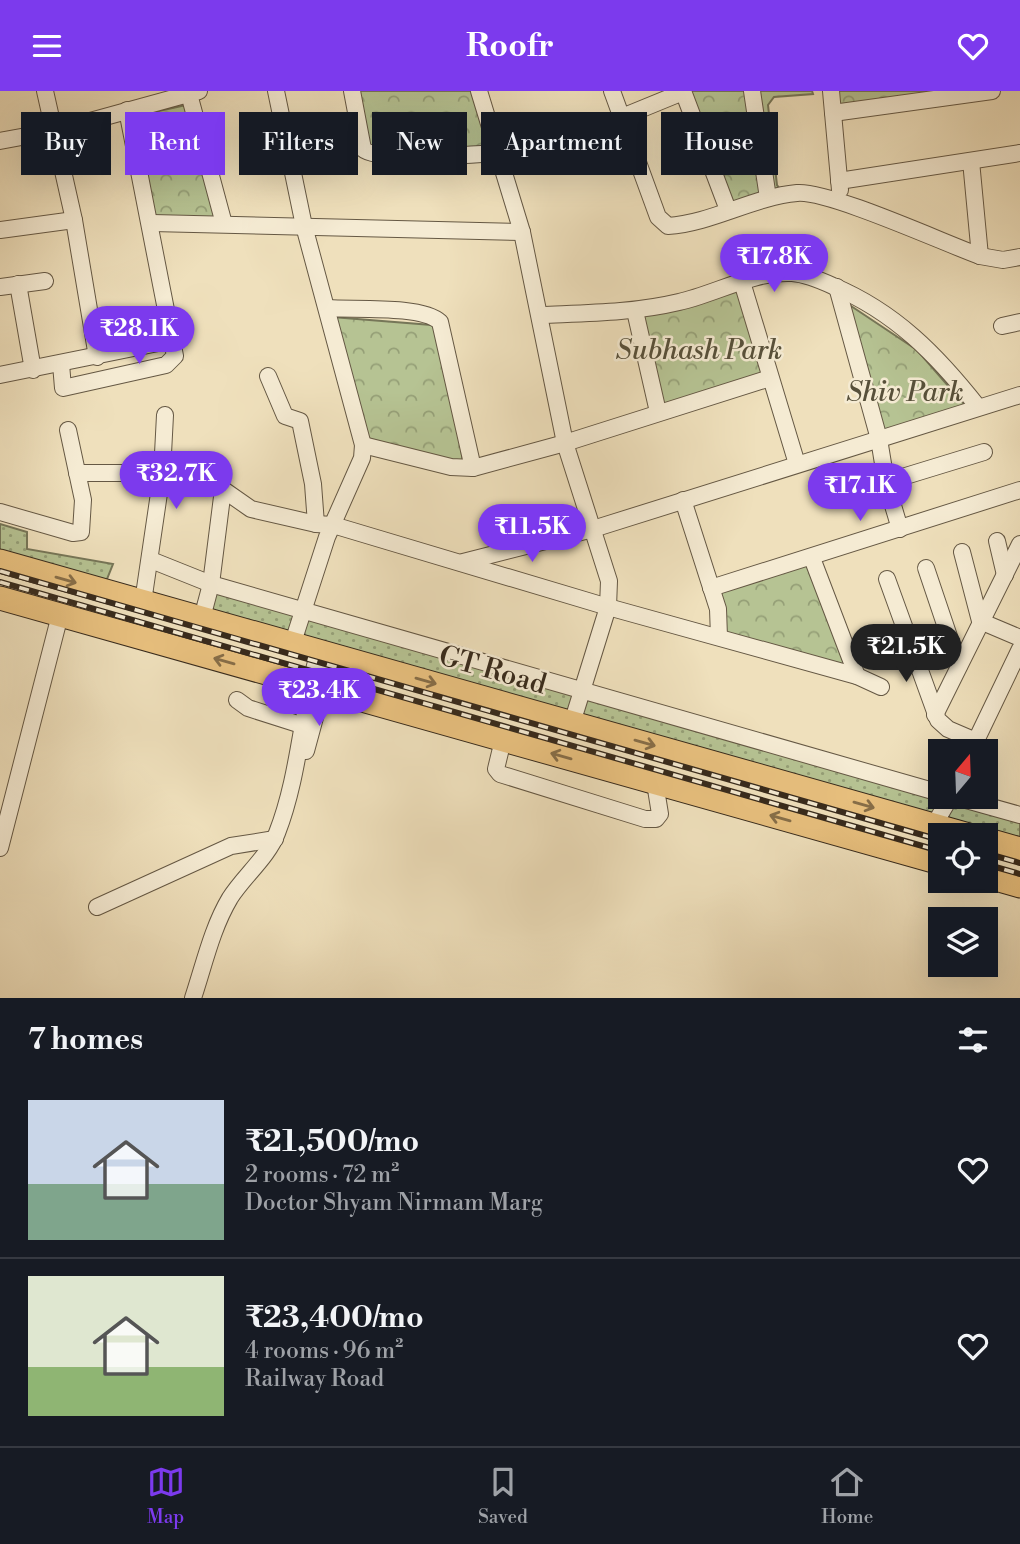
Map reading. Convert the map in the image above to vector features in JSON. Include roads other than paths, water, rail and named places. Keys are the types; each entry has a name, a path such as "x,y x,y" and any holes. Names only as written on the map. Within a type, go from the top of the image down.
{"highway":[{"name":"GT Road","path":"0,561 928,823"},
{"path":"0,598 928,860"},
{"path":"998,843 1020,849"},
{"path":"998,880 1020,886"}],"street":[{"path":"45,91 50,112"},
{"path":"276,91 304,226 363,445 362,458 333,525 293,642"},
{"path":"352,91 363,149 368,153 387,157 481,157"},
{"path":"479,91 486,112"},
{"path":"612,91 620,112"},
{"path":"752,91 768,198"},
{"path":"831,91 841,203"},
{"path":"833,113 992,91"},
{"path":"111,115 194,92 224,224"},
{"path":"634,112 683,92 728,210"},
{"path":"61,364 63,389 171,363 175,356 152,223 127,110"},
{"path":"0,141 21,137"},
{"path":"839,181 1020,153"},
{"path":"971,161 980,256"},
{"path":"64,175 97,357"},
{"path":"506,175 541,315 565,443 609,581 608,607 572,723"},
{"path":"644,175 662,224 676,226 768,198 802,192 841,203 980,256 1003,260 1020,257"},
{"path":"0,230 74,220"},
{"path":"152,223 522,232"},
{"path":"541,315 635,311 700,297 742,282 792,273 837,287 890,316 921,341 978,407"},
{"path":"0,287 45,281"},
{"path":"742,282 797,464"},
{"path":"18,284 33,370"},
{"path":"837,287 879,439 886,482 900,529"},
{"path":"328,309 416,313 435,317 440,322 473,468"},
{"path":"635,311 658,412"},
{"path":"1002,326 1020,323"},
{"path":"0,375 173,340"},
{"path":"268,376 287,419 300,421 313,484 316,524"},
{"path":"363,445 451,467 473,468 565,443 771,378"},
{"path":"462,562 593,529 1020,395"},
{"path":"143,602 162,473 165,415"},
{"path":"0,512 79,534 83,527 83,500 68,430"},
{"path":"886,482 984,452"},
{"path":"77,473 162,473 223,489 251,509 316,524 333,525 608,607 857,676 881,687"},
{"path":"202,618 211,584 223,489"},
{"path":"711,588 1020,490"},
{"path":"683,500 718,609 719,636"},
{"path":"998,541 1004,575"},
{"path":"935,715 1020,544"},
{"path":"962,552 980,621"},
{"path":"812,558 857,676"},
{"path":"151,560 211,584 303,608 583,692 928,790"},
{"path":"926,568 959,666"},
{"path":"887,579 935,715 943,726 963,739"},
{"path":"0,848 60,615"},
{"path":"980,621 1020,638"},
{"path":"977,739 1020,649"},
{"path":"193,998 224,909 275,839 297,768 301,725 326,653"},
{"path":"297,768 306,753 315,687"},
{"path":"237,700 248,708 301,725"},
{"path":"503,740 496,769 500,774 638,817 652,820 659,817 655,783"},
{"path":"998,809 1020,815"},
{"path":"96,907 231,846 275,839"}],"railway":[{"path":"0,571 928,837"},
{"path":"0,582 928,848"},
{"path":"998,857 1020,863"},
{"path":"998,868 1020,874"}],"park label":[{"name":"Subhash Park","path":"699,349"},
{"name":"Shiv Park","path":"905,391"}]}
